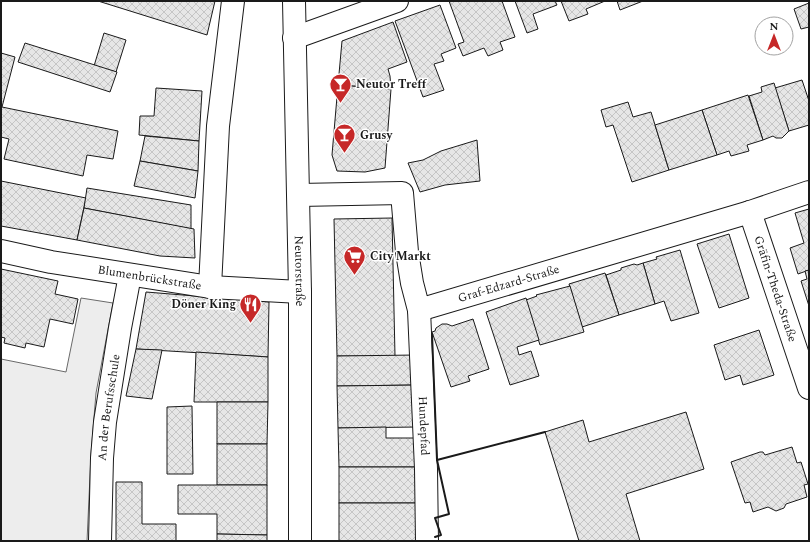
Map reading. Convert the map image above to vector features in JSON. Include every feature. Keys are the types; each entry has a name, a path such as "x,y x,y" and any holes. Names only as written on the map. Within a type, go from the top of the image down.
{"street":[{"path":"210,287 218,126 233,1"},
{"name":"Neutorstraße","path":"294,1 300,292 300,541"},
{"path":"294,38 397,1"},
{"name":"Graf-Edzard-Straße","path":"420,310 750,212 809,192"},
{"path":"298,195 402,193 407,252 412,283 420,310"},
{"name":"Gräfin-Theda-Straße","path":"750,212 809,388"},
{"name":"Blumenbrückstraße","path":"1,251 51,262 210,287 300,292"},
{"name":"An der Berufsschule","path":"100,541 104,422 130,275"},
{"name":"Hundepfad","path":"420,310 427,541"}],"shaded area":[{"path":"81,298 113,303 96,393 91,454 87,541 1,541 1,359 66,372"}],"building":[{"path":"98,1 215,1 207,35"},
{"path":"449,1 502,1 515,37 500,42 503,50 488,56 484,48 463,56 458,44 464,42"},
{"path":"515,1 555,1 557,5 533,14 538,29 527,33"},
{"path":"561,1 605,1 586,9 588,14 569,21"},
{"path":"617,1 643,1 620,10"},
{"path":"809,3 809,27 801,29 794,9"},
{"path":"440,5 456,48 441,54 444,61 434,64 444,90 423,97 395,21"},
{"path":"393,22 407,62 388,69 391,89 338,85 342,41"},
{"path":"104,33 126,40 116,72 94,66"},
{"path":"25,43 117,72 110,92 18,62"},
{"path":"1,53 15,57 2,107 118,131 113,159 87,155 83,176 4,159 9,139 1,137"},
{"path":"802,80 809,101 809,125 789,131 775,88"},
{"path":"774,83 789,131 782,138 776,138 773,136 763,140 749,96 762,92 761,87"},
{"path":"338,85 391,89 385,168 365,172 337,171 332,155"},
{"path":"156,88 202,91 199,141 139,135 140,116 154,116"},
{"path":"748,95 763,140 747,145 749,151 731,156 729,151 717,155 702,110"},
{"path":"628,102 633,117 651,112 669,170 632,182 613,125 606,127 601,110"},
{"path":"702,110 717,155 669,170 655,125"},
{"path":"145,136 199,141 198,171 140,161"},
{"path":"477,140 480,181 445,185 420,192 408,163 423,160 441,151"},
{"path":"140,161 198,171 195,198 134,186"},
{"path":"1,181 86,198 77,240 1,226"},
{"path":"87,188 191,205 191,229 84,208"},
{"path":"84,208 194,229 195,258 160,256 77,240"},
{"path":"809,209 809,270 798,274 790,248 804,243 795,213"},
{"path":"392,218 395,356 337,356 334,219"},
{"path":"729,234 749,298 719,308 697,244"},
{"path":"680,250 699,313 671,321 664,301 655,304 643,263 657,259 656,257"},
{"path":"643,263 655,304 619,315 606,275 621,270 621,268"},
{"path":"1,269 58,281 55,294 78,299 73,324 50,319 44,347 26,343 25,348 4,343 5,338 1,337"},
{"path":"809,270 809,306 801,281 807,279 805,271"},
{"path":"605,273 619,315 582,327 569,284"},
{"path":"570,286 584,332 540,345 526,300 537,296 536,295"},
{"path":"146,292 269,302 268,357 136,349"},
{"path":"526,298 539,340 517,347 519,355 531,351 539,376 510,385 486,312"},
{"path":"473,319 489,369 468,376 470,381 451,387 432,332 442,324 452,326"},
{"path":"759,330 774,375 743,385 740,375 725,380 714,345"},
{"path":"136,349 162,350 152,399 126,396"},
{"path":"196,352 268,357 268,402 194,402"},
{"path":"416,355 417,385 337,386 337,356"},
{"path":"417,385 417,427 338,428 337,386"},
{"path":"217,402 268,402 267,444 217,444"},
{"path":"192,406 193,474 167,474 167,407"},
{"path":"686,412 704,469 626,494 640,541 579,541 545,432 583,420 589,442"},
{"path":"386,427 386,438 417,438 418,467 339,467 338,428"},
{"path":"217,444 267,444 267,485 217,485"},
{"path":"792,447 797,463 801,462 808,484 804,485 807,497 786,504 784,508 776,511 768,507 753,512 750,502 745,503 731,462 760,452 763,452 765,455"},
{"path":"339,467 418,467 418,503 339,503"},
{"path":"116,482 142,482 142,524 176,524 176,541 116,541"},
{"path":"178,485 267,485 267,535 217,534 217,514 178,514"},
{"path":"339,503 418,503 418,541 339,541"},
{"path":"217,534 267,535 267,541 217,541"}],"wall":[{"path":"432,334 437,460 449,514 435,518 441,535 435,537"},
{"path":"437,460 545,432"}],"place":[{"name":"Neutor Treff","path":"340,104"},
{"name":"Grusy","path":"344,154"},
{"name":"City Markt","path":"354,276"},
{"name":"Döner King","path":"251,324"}]}
